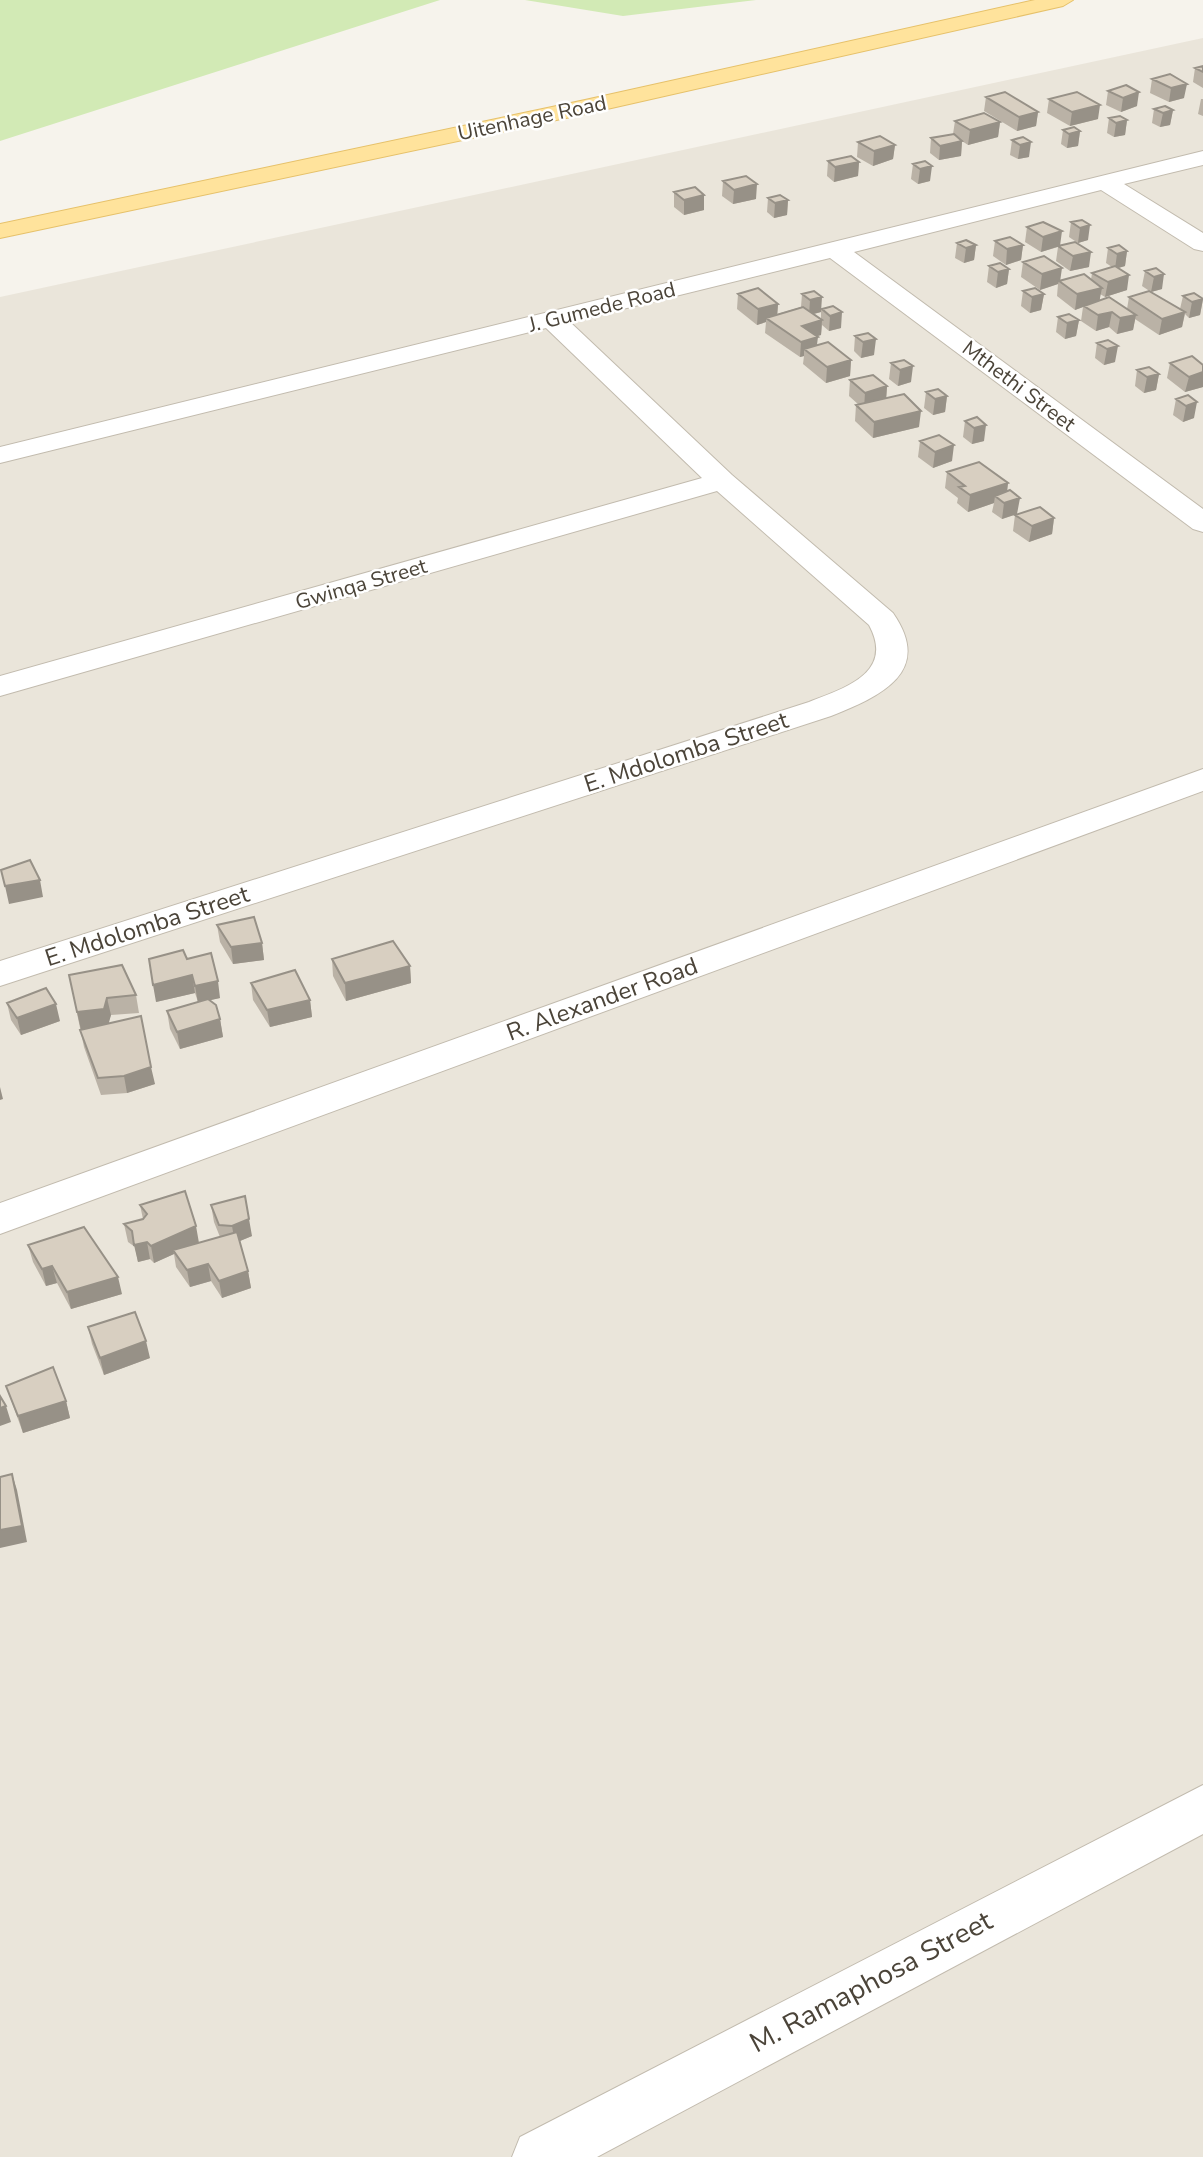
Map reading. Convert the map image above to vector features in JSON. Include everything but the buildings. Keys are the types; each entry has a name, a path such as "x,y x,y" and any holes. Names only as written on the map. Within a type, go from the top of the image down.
{"main road":[{"name":"Uitenhage Road","path":"0,231 585,107 1063,0"}],"street":[{"name":"J. Gumede Road","path":"0,454 1203,158"},
{"path":"1104,182 1203,244"},
{"name":"Mthethi Street","path":"834,249 1203,523"},
{"name":"E. Mdolomba Street","path":"0,974 820,709 860,694 890,666 895,650 893,636 882,621 722,481 552,319"},
{"name":"Gwinqa Street","path":"0,686 722,481"},
{"name":"R. Alexander Road","path":"0,1219 1203,779"},
{"name":"M. Ramaphosa Street","path":"540,2157 1203,1808"}],"shaded area":[{"path":"1203,38 1203,2157 0,2157 0,297"}],"green space":[{"path":"0,0 440,0 0,141"},
{"path":"525,0 756,0 623,16"}]}
